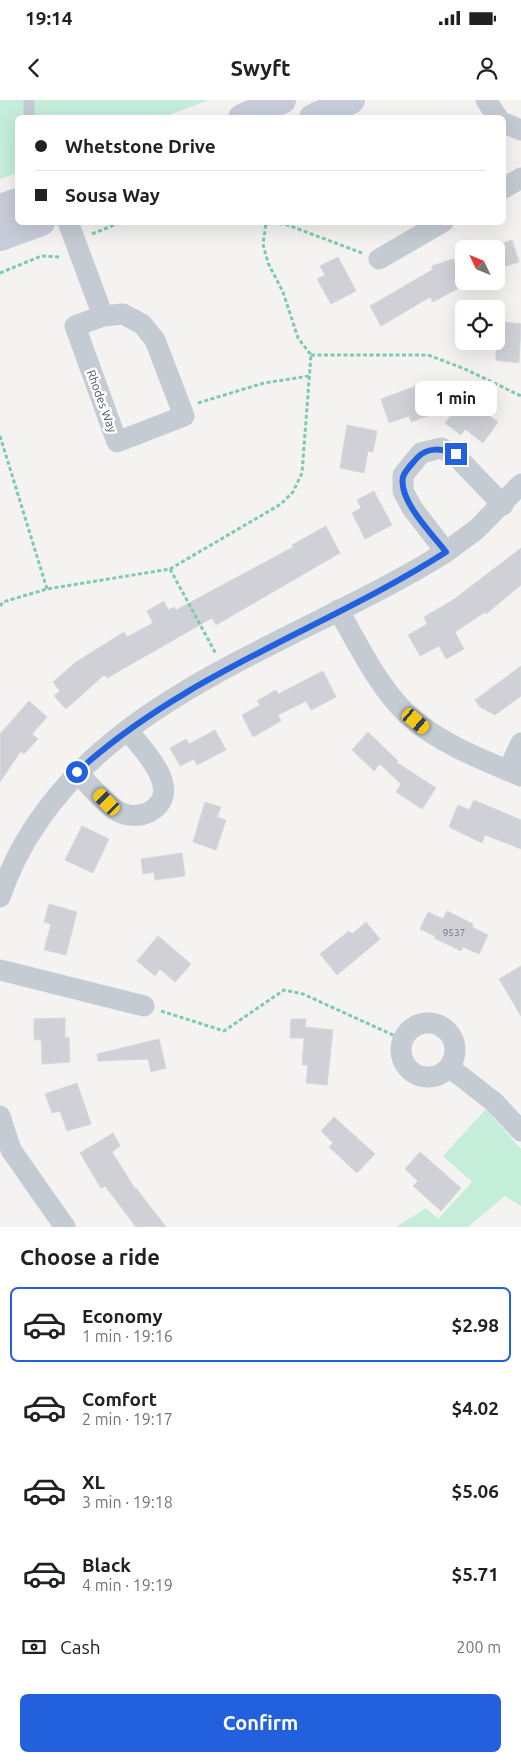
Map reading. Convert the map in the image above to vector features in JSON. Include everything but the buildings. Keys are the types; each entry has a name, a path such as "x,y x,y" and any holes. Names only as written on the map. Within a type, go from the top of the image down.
{"street":[{"path":"249,115 282,100"},
{"path":"319,115 351,100"},
{"path":"486,100 496,115"},
{"path":"506,124 521,130"},
{"path":"506,187 521,178"},
{"path":"0,208 15,203"},
{"path":"0,237 33,225"},
{"path":"69,225 103,316"},
{"path":"379,259 438,225"},
{"name":"Rhodes Way","path":"123,314 142,324 155,340 184,416 117,442 75,326 103,316 123,314"},
{"path":"446,552 412,508 403,491 403,475 422,453 441,448 456,454 503,505"},
{"path":"0,897 24,844 57,795 77,772 127,730 194,686 446,552 477,529 503,505 521,484"},
{"path":"338,610 389,693 407,714 425,728 452,745 491,765 514,773 521,743"},
{"path":"77,772 119,812 143,816 157,808 163,794 162,778 153,762 127,730"},
{"path":"0,970 144,1006"},
{"path":"436,1024 444,1028 454,1042 456,1051 450,1067 434,1077 416,1075 404,1062 401,1054 404,1040 411,1029 418,1025 436,1024"},
{"path":"450,1067 494,1102 521,1131"},
{"path":"0,1116 6,1153 65,1227"}],"lane":[{"path":"29,100 29,115"}],"path":[{"path":"0,606 3,602 46,589 170,568 281,504 293,492 302,473 311,355 298,338 283,292 268,263 263,244 266,225"},
{"path":"288,225 379,259"},
{"path":"311,355 428,355 465,369 521,396"},
{"path":"181,409 264,383 309,376"},
{"path":"0,436 46,589"},
{"path":"170,568 225,670"},
{"path":"144,1006 224,1031 284,990 303,994 404,1040"}],"green space":[{"path":"0,100 209,100 168,115 15,115 15,174 0,179"},
{"path":"486,1109 521,1149 521,1206 505,1196 468,1227 396,1227 426,1208 438,1219 472,1182 443,1156"}],"route":[{"path":"77,772 103,748 127,730 194,686 446,552 412,508 403,491 403,475 422,453 441,448 456,454"}]}
